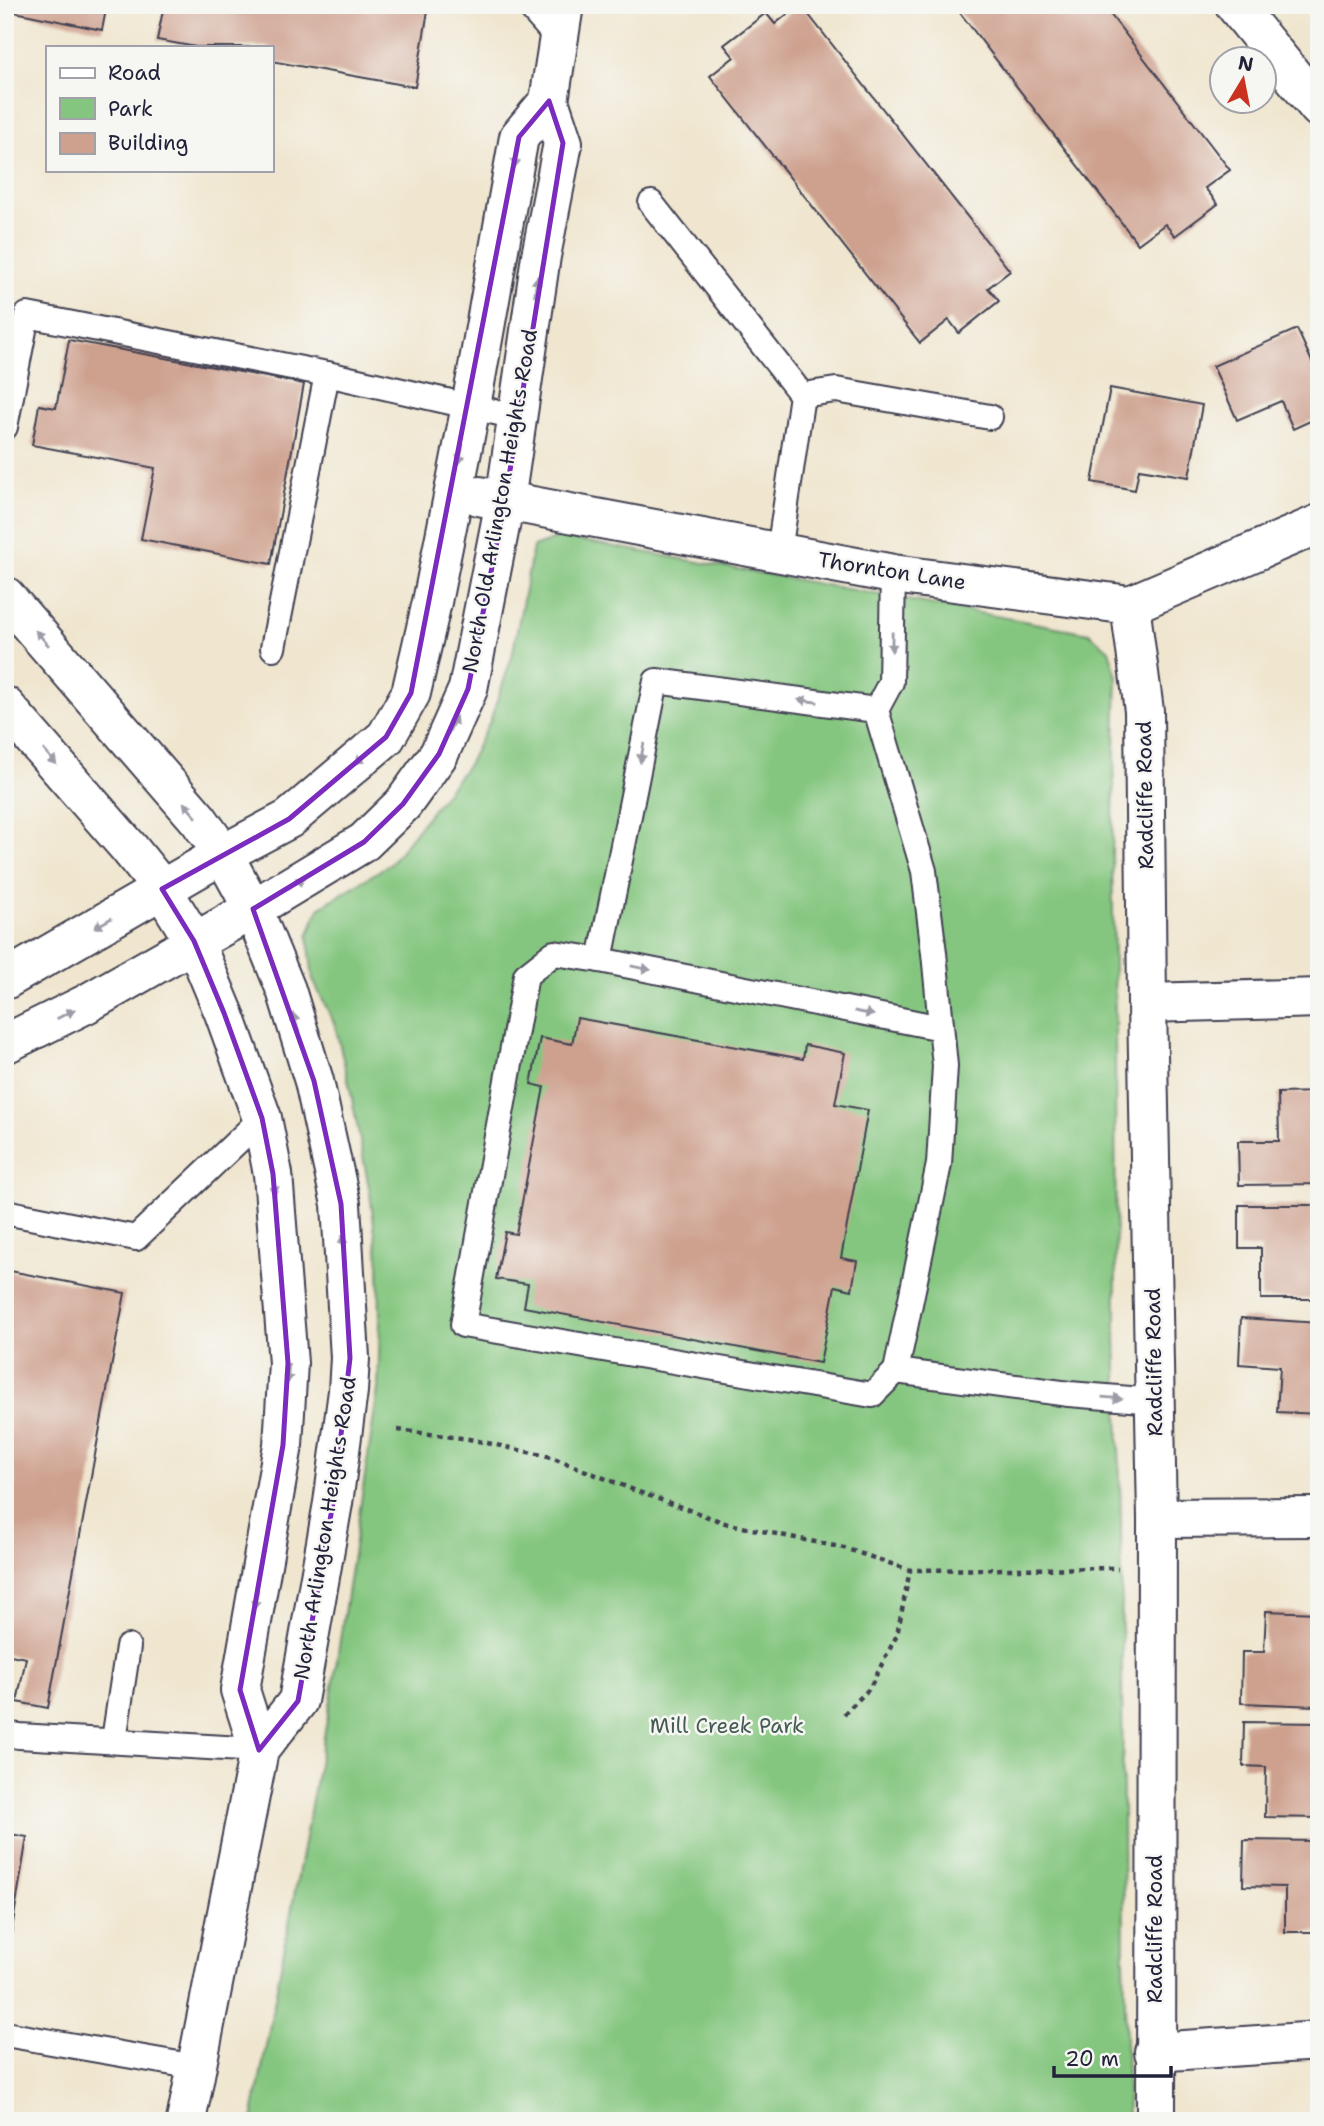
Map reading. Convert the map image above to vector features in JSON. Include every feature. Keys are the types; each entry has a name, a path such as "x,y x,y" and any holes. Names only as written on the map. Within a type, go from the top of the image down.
{"street":[{"path":"1235,5 1319,108"},
{"name":"North Old Arlington Heights Road","path":"5,1044 86,1004 364,842 403,804 439,754 468,689 505,501 541,256 563,143 549,101 561,22"},
{"path":"5,980 223,854 289,820 386,737 411,693 432,602 471,407 519,137 549,101"},
{"name":"Thornton Lane","path":"454,492 893,574 1130,605"},
{"path":"1130,605 1319,524"},
{"name":"North Arlington Heights Road","path":"5,596 199,820 223,854 253,909 286,990 314,1081 341,1204 350,1358 333,1503 298,1701 259,1749 186,2121"},
{"name":"Radcliffe Road","path":"1130,605 1144,711 1157,1518 1154,2052 1156,2121"},
{"name":"North Arlington Heights Road","path":"5,705 162,889 194,941 224,1013 262,1118 273,1174 288,1363 283,1445 240,1690 259,1749"},
{"path":"1147,1003 1319,998"},
{"path":"1157,1518 1319,1517"},
{"path":"1154,2052 1319,2041"}],"lane":[{"path":"528,5 561,22"},
{"path":"651,203 802,395 779,552"},
{"path":"5,427 27,315 327,374 517,417"},
{"path":"273,648 327,374"},
{"path":"802,395 836,390 990,417"},
{"path":"893,574 891,682 876,710 924,871 934,953 941,1028 944,1066 939,1164 896,1371 872,1395 463,1325 526,975 554,953 941,1028"},
{"path":"600,960 656,681 876,710"},
{"path":"5,1212 136,1238 262,1118"},
{"path":"896,1371 1069,1394 1154,1401"},
{"path":"114,1741 128,1647"},
{"path":"5,1734 259,1749"},
{"path":"5,2034 196,2067"}],"path":[{"path":"398,1430 469,1439 551,1457 728,1524 844,1548 910,1570 1113,1569 1157,1564"},
{"path":"844,1714 869,1689 897,1634 910,1570"}],"highlighted area":[{"path":"549,101 563,143 505,501 468,689 439,754 403,804 364,842 253,909 314,1081 341,1204 350,1358 333,1503 298,1701 259,1750 240,1690 283,1445 288,1363 273,1174 262,1118 224,1013 194,941 162,889 289,819 386,737 411,693 519,137"}],"green space":[{"name":"Mill Creek Park","path":"561,537 1089,633 1109,650 1117,677 1112,854 1128,2121 252,2121 331,1699 378,1390 379,1264 370,1193 335,1025 313,980 308,936 319,908 390,864 469,763 490,721 512,657 533,547"}],"building":[{"path":"5,5 107,5 102,30 5,10"},
{"path":"164,5 429,5 415,87 273,61 273,46 190,46 157,40"},
{"path":"799,5 1010,271 988,288 999,301 959,333 949,320 920,343 710,76 734,57 724,45 766,13 775,24"},
{"path":"954,5 1103,5 1230,170 1205,188 1218,204 1175,236 1165,224 1138,244"},
{"path":"1297,329 1319,377 1319,417 1293,429 1281,401 1237,420 1213,366"},
{"path":"69,340 304,384 271,564 141,539 155,468 32,445 39,405 56,408"},
{"path":"1110,388 1202,405 1189,477 1139,469 1135,490 1092,482"},
{"path":"577,1018 803,1059 805,1045 845,1053 835,1104 868,1110 841,1258 857,1261 852,1290 835,1286 820,1363 524,1307 528,1284 496,1279 505,1232 516,1234 544,1087 531,1084 540,1038 572,1044"},
{"path":"1319,1092 1319,1184 1239,1185 1238,1141 1279,1141 1278,1093"},
{"path":"1239,1205 1319,1205 1319,1299 1261,1299 1261,1248 1239,1248"},
{"path":"5,1270 125,1293 48,1708 17,1702 26,1658 5,1654"},
{"path":"1241,1318 1319,1323 1319,1414 1277,1412 1280,1367 1239,1364"},
{"path":"1266,1611 1318,1613 1316,1706 1241,1703 1242,1652 1264,1652"},
{"path":"1244,1722 1319,1723 1319,1818 1265,1817 1266,1767 1243,1766"},
{"path":"5,1833 27,1837 7,1959 5,1959"},
{"path":"1244,1840 1319,1841 1319,1932 1285,1932 1285,1887 1243,1886"}]}
